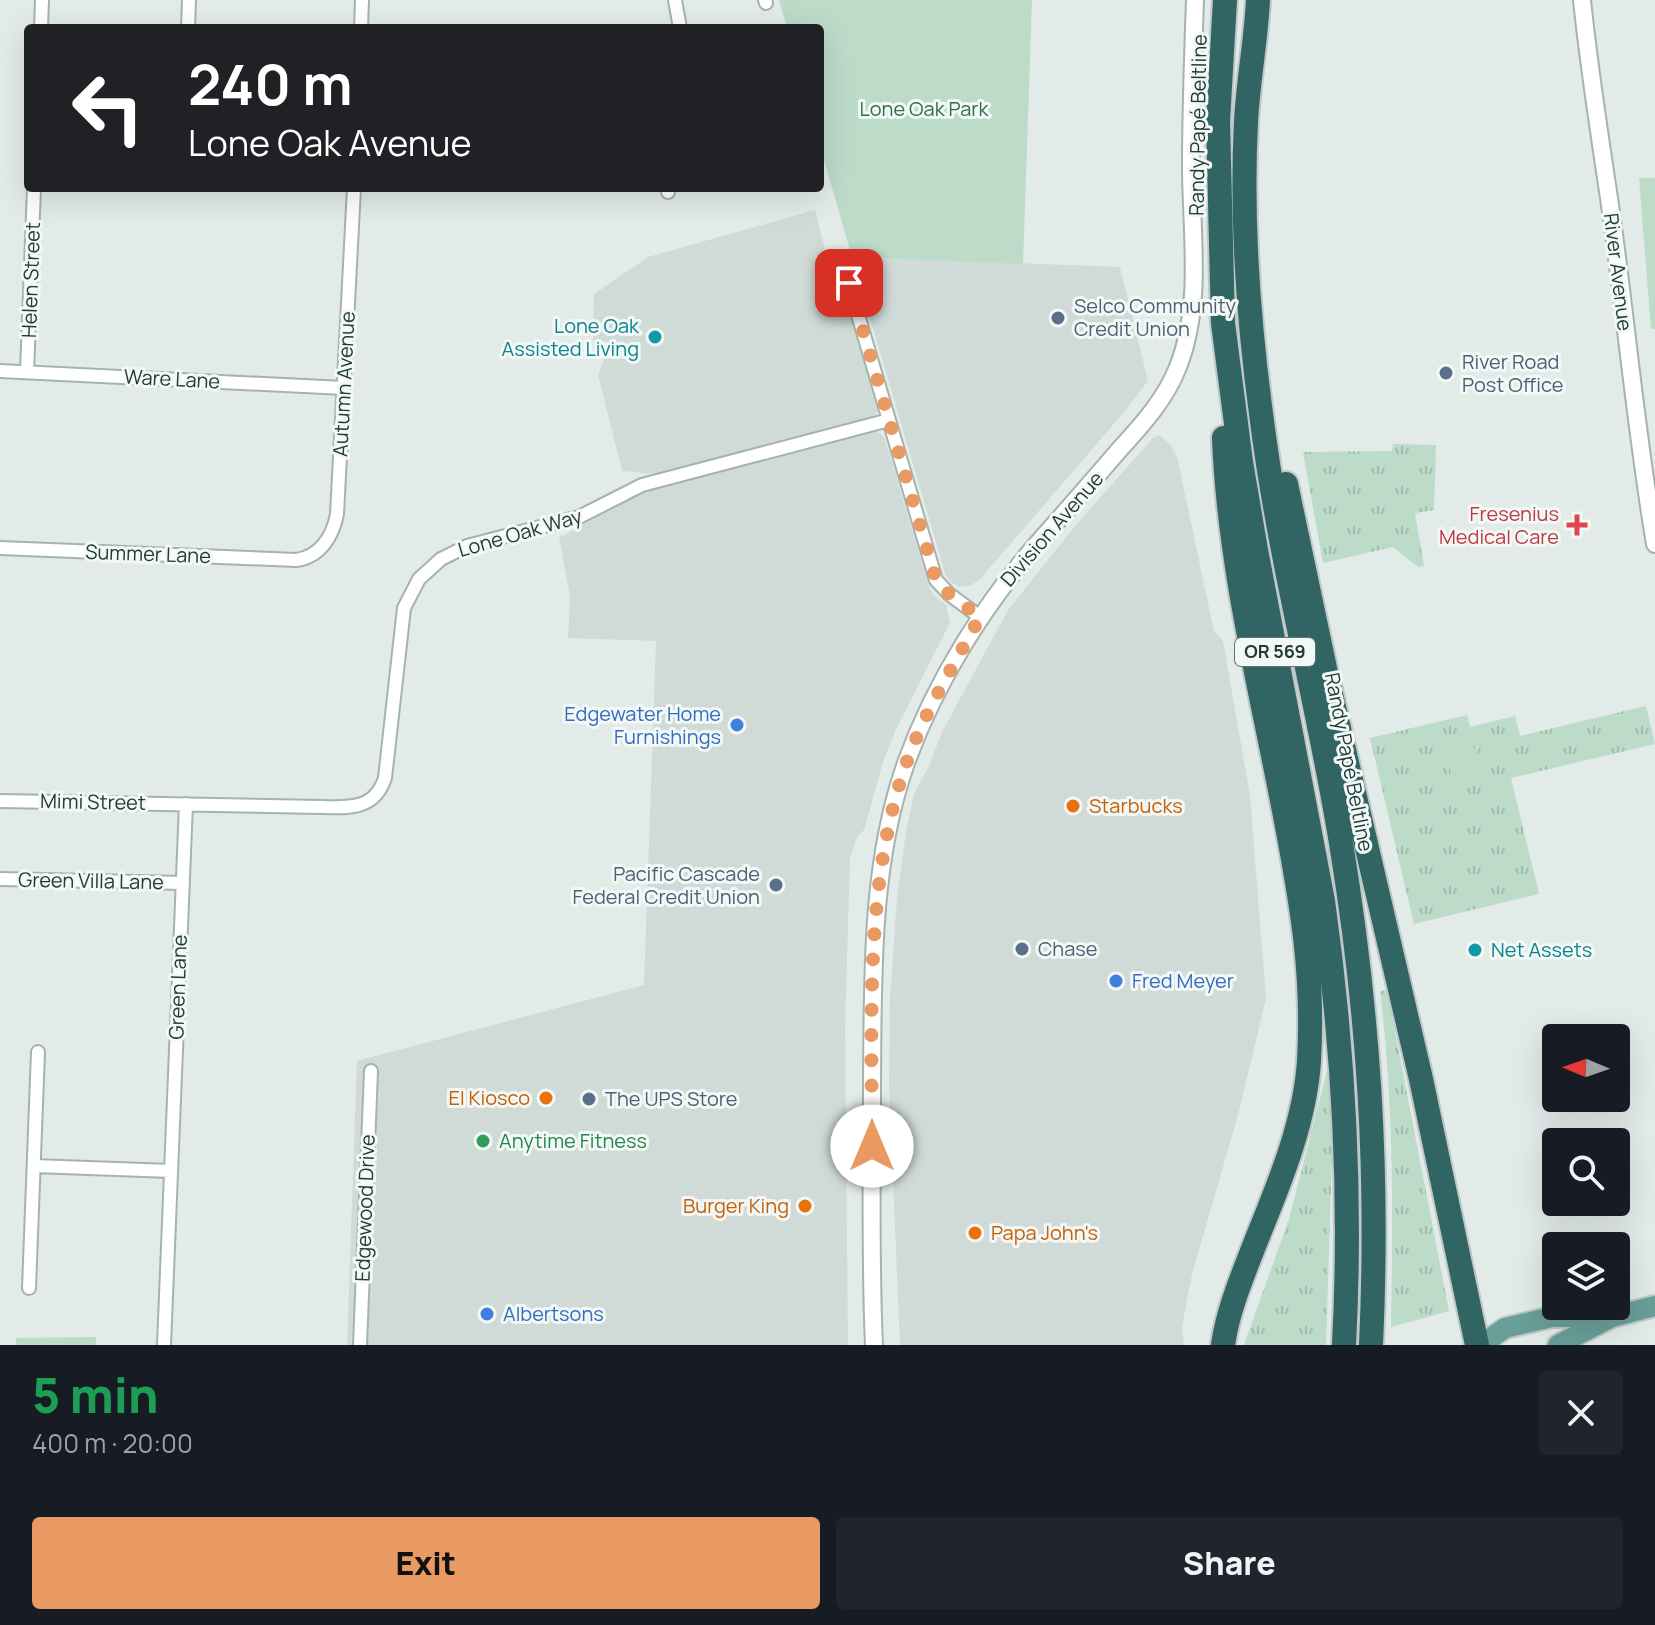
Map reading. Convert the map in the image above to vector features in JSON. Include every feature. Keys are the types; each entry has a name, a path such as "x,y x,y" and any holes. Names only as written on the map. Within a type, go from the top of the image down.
{"highway":[{"name":"Randy Papé Beltline","path":"1225,0 1218,121 1223,323 1241,462 1323,901 1334,979 1345,1100 1348,1183 1344,1345"},
{"name":"Randy Papé Beltline","path":"1258,0 1246,122 1247,242 1252,321 1261,419 1281,545 1340,839 1362,995 1374,1162 1371,1345"},
{"path":"1252,321 1326,673 1421,1079 1479,1345"},
{"path":"1223,323 1229,523 1304,917 1311,975 1309,1063 1303,1105 1276,1189 1234,1300 1223,1345"}],"main road":[{"path":"1630,1312 1655,1306"},
{"path":"1479,1345 1505,1328 1542,1319"},
{"path":"1558,1345 1606,1320"}],"street":[{"path":"41,24 42,0"},
{"path":"188,24 189,0"},
{"path":"361,24 362,0"},
{"path":"675,0 679,24"},
{"name":"Division Avenue","path":"874,1345 872,997 878,906 895,801 928,713 980,617 1041,539 1146,420 1178,368 1190,327 1193,294 1191,167 1195,0"},
{"name":"River Avenue","path":"1582,0 1655,544"},
{"name":"Helen Street","path":"27,372 34,192"},
{"name":"Autumn Avenue","path":"296,560 307,558 319,550 331,535 336,521 354,192"},
{"path":"846,274 936,580 980,617"},
{"name":"Ware Lane","path":"0,371 344,388"},
{"name":"Lone Oak Way","path":"186,804 343,808 362,805 374,798 385,778 404,608 419,579 448,554 467,546 579,517 642,485 889,420"},
{"name":"Summer Lane","path":"0,548 296,560"},
{"name":"Mimi Street","path":"0,801 186,804"},
{"name":"Green Lane","path":"164,1345 186,804"},
{"name":"Green Villa Lane","path":"0,879 183,883"},
{"path":"29,1288 38,1052"},
{"name":"Edgewood Drive","path":"360,1345 371,1071"},
{"path":"34,1166 171,1171"}],"shaded area":[{"path":"815,210 827,258 843,282 879,402 877,413 870,419 655,474 622,471 598,375 611,342 593,341 594,294 648,257"},
{"path":"852,257 1120,267 1148,381 972,585 960,587 946,576"},
{"path":"872,431 880,433 885,439 929,586 934,596 946,605 950,623 896,729 883,762 864,830 857,837 850,858 845,1027 848,1345 347,1345 357,1061 644,985 656,641 568,638 570,596 559,538 627,497 643,491"},
{"path":"1159,435 1170,444 1177,457 1214,631 1223,641 1250,795 1266,999 1237,1119 1192,1274 1182,1327 1184,1345 900,1345 889,1083 890,997 897,898 914,794 942,732 1008,610 1075,526"}],"green space":[{"name":"Lone Oak Park","path":"779,0 1032,0 1023,264 852,257 824,160 824,24 786,24"},
{"path":"1639,178 1655,178 1655,329 1651,329"},
{"path":"1393,444 1436,445 1434,510 1415,513 1424,566 1418,567 1393,547 1323,563 1303,452 1392,451"},
{"path":"1646,706 1655,744 1511,778 1539,894 1414,924 1370,738 1467,715 1470,727 1515,716 1520,736"},
{"path":"1474,747 1480,775 1452,781 1447,753"},
{"path":"1387,990 1449,1311 1391,1327 1390,1117 1380,991"},
{"path":"1327,1071 1333,1122 1326,1345 1244,1345 1289,1219"},
{"path":"96,1337 96,1345 16,1345 16,1338"}],"place":[{"name":"Selco Community Credit Union","path":"1058,318"},
{"name":"Lone Oak Assisted Living","path":"655,337"},
{"name":"River Road Post Office","path":"1446,373"},
{"name":"Fresenius Medical Care","path":"1577,525"},
{"name":"Edgewater Home Furnishings","path":"737,725"},
{"name":"Starbucks","path":"1073,806"},
{"name":"Pacific Cascade Federal Credit Union","path":"776,885"},
{"name":"Chase","path":"1022,949"},
{"name":"Net Assets","path":"1475,950"},
{"name":"Fred Meyer","path":"1116,981"},
{"name":"El Kiosco","path":"546,1098"},
{"name":"The UPS Store","path":"589,1099"},
{"name":"Anytime Fitness","path":"483,1141"},
{"name":"Burger King","path":"805,1206"},
{"name":"Papa John's","path":"975,1233"},
{"name":"Albertsons","path":"487,1314"}],"route":[{"path":"849,283 936,580 980,617 928,713 895,801 878,906 872,997 872,1146"}]}
